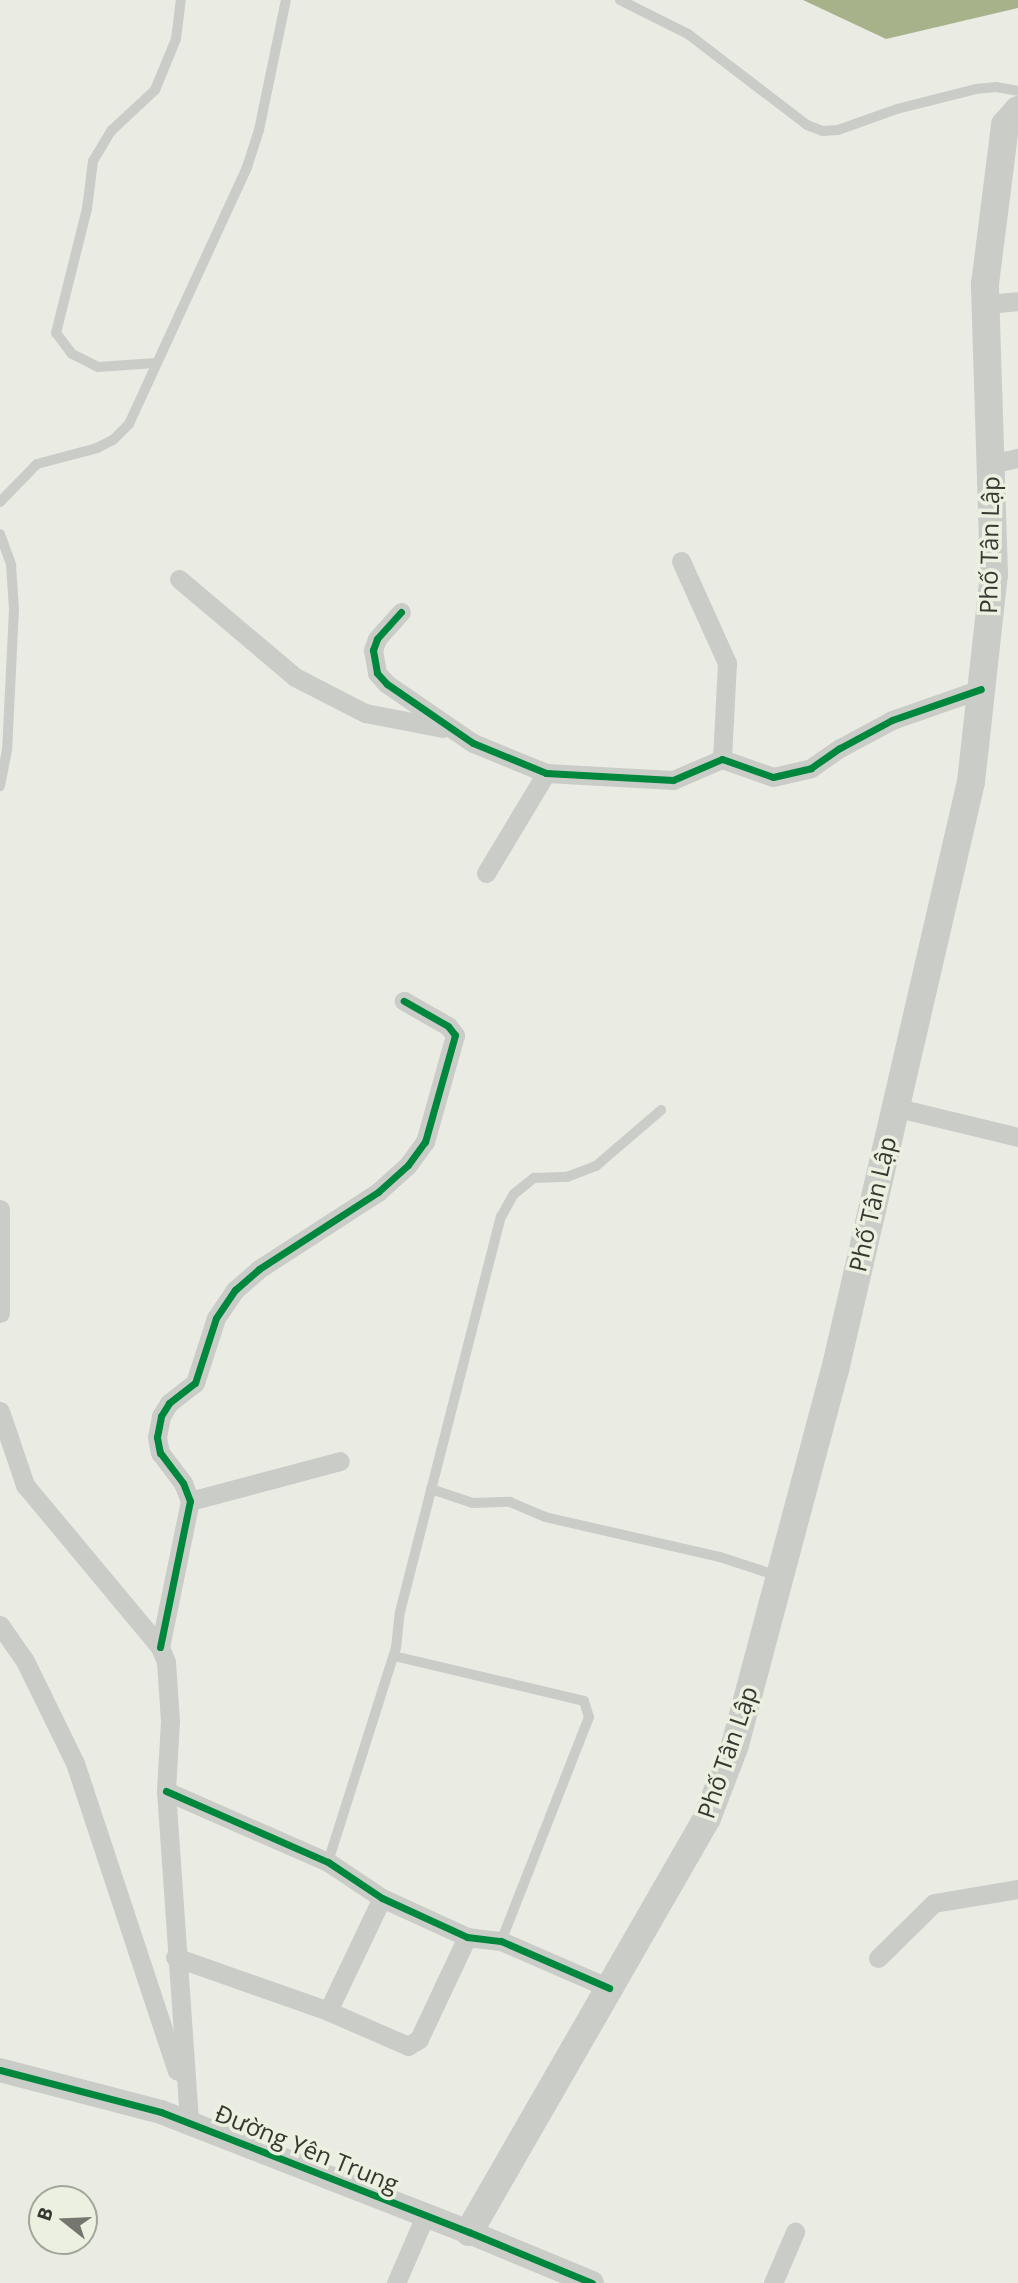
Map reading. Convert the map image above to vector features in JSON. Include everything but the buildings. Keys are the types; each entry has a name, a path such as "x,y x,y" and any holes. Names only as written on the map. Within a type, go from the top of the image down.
{"main road":[{"name":"Phố Tân Lập","path":"469,2232 707,1818 735,1745 835,1370 971,782 994,575 985,284 1005,125 1018,110"}],"street":[{"path":"986,304 1018,301"},
{"path":"991,464 1018,458"},
{"path":"681,561 727,663 722,759"},
{"path":"179,579 295,677 365,713 451,730"},
{"path":"401,612 377,639 373,650 377,673 451,730 473,743 546,773 673,780 722,759 773,777 811,768 840,748 892,720 981,689"},
{"path":"486,873 546,773"},
{"path":"160,1647 190,1501 183,1483 160,1454 157,1437 165,1408 195,1383 209,1334 225,1302 259,1269 393,1181 425,1142 455,1035 448,1026 404,1001"},
{"path":"894,1107 1018,1137"},
{"path":"0,1209 0,1314"},
{"path":"0,1410 25,1485 160,1647 166,1662 170,1709 166,1791 175,1957 188,2113"},
{"path":"190,1501 341,1461"},
{"path":"0,1625 25,1661 75,1763 188,2113"},
{"path":"166,1791 328,1862 383,1898 467,1937 501,1941 609,1988"},
{"path":"878,1958 934,1903 1018,1889"},
{"path":"328,2011 383,1898"},
{"path":"175,1957 328,2011 403,2045 415,2045 467,1937"},
{"name":"Đường Yên Trung","path":"0,2070 161,2112 188,2113 425,2216 592,2283"},
{"path":"396,2283 425,2216"},
{"path":"773,2283 795,2232"}],"lane":[{"path":"155,363 98,367 72,354 56,333 87,209 93,161 111,131 155,90 176,39 181,0"},
{"path":"0,502 37,464 97,448 122,432 141,403 155,363 247,167 259,130 286,0"},
{"path":"620,0 688,34 807,125 823,131 838,130 897,109 976,89 996,87 1018,91"},
{"path":"0,534 11,565 14,609 7,750 0,786"},
{"path":"328,1862 394,1656 400,1612 501,1217 514,1194 534,1178 568,1177 596,1166 661,1110"},
{"path":"431,1489 472,1503 510,1502 545,1517 720,1557 780,1576"},
{"path":"394,1656 584,1701 589,1717 501,1941"}],"shaded area":[{"path":"803,0 1018,0 1018,8 886,39"}],"cycle path":[{"path":"401,612 377,639 373,650 377,673 387,684 473,743 546,773 673,780 722,759 773,777 811,768 840,748 892,720 981,689"},
{"path":"160,1647 190,1501 183,1483 160,1453 157,1437 161,1416 169,1403 195,1383 216,1318 235,1290 259,1269 378,1192 408,1165 425,1142 455,1035 448,1026 404,1001"},
{"path":"166,1791 328,1862 382,1898 467,1937 501,1941 609,1988"},
{"path":"0,2070 161,2112 592,2283"}]}
